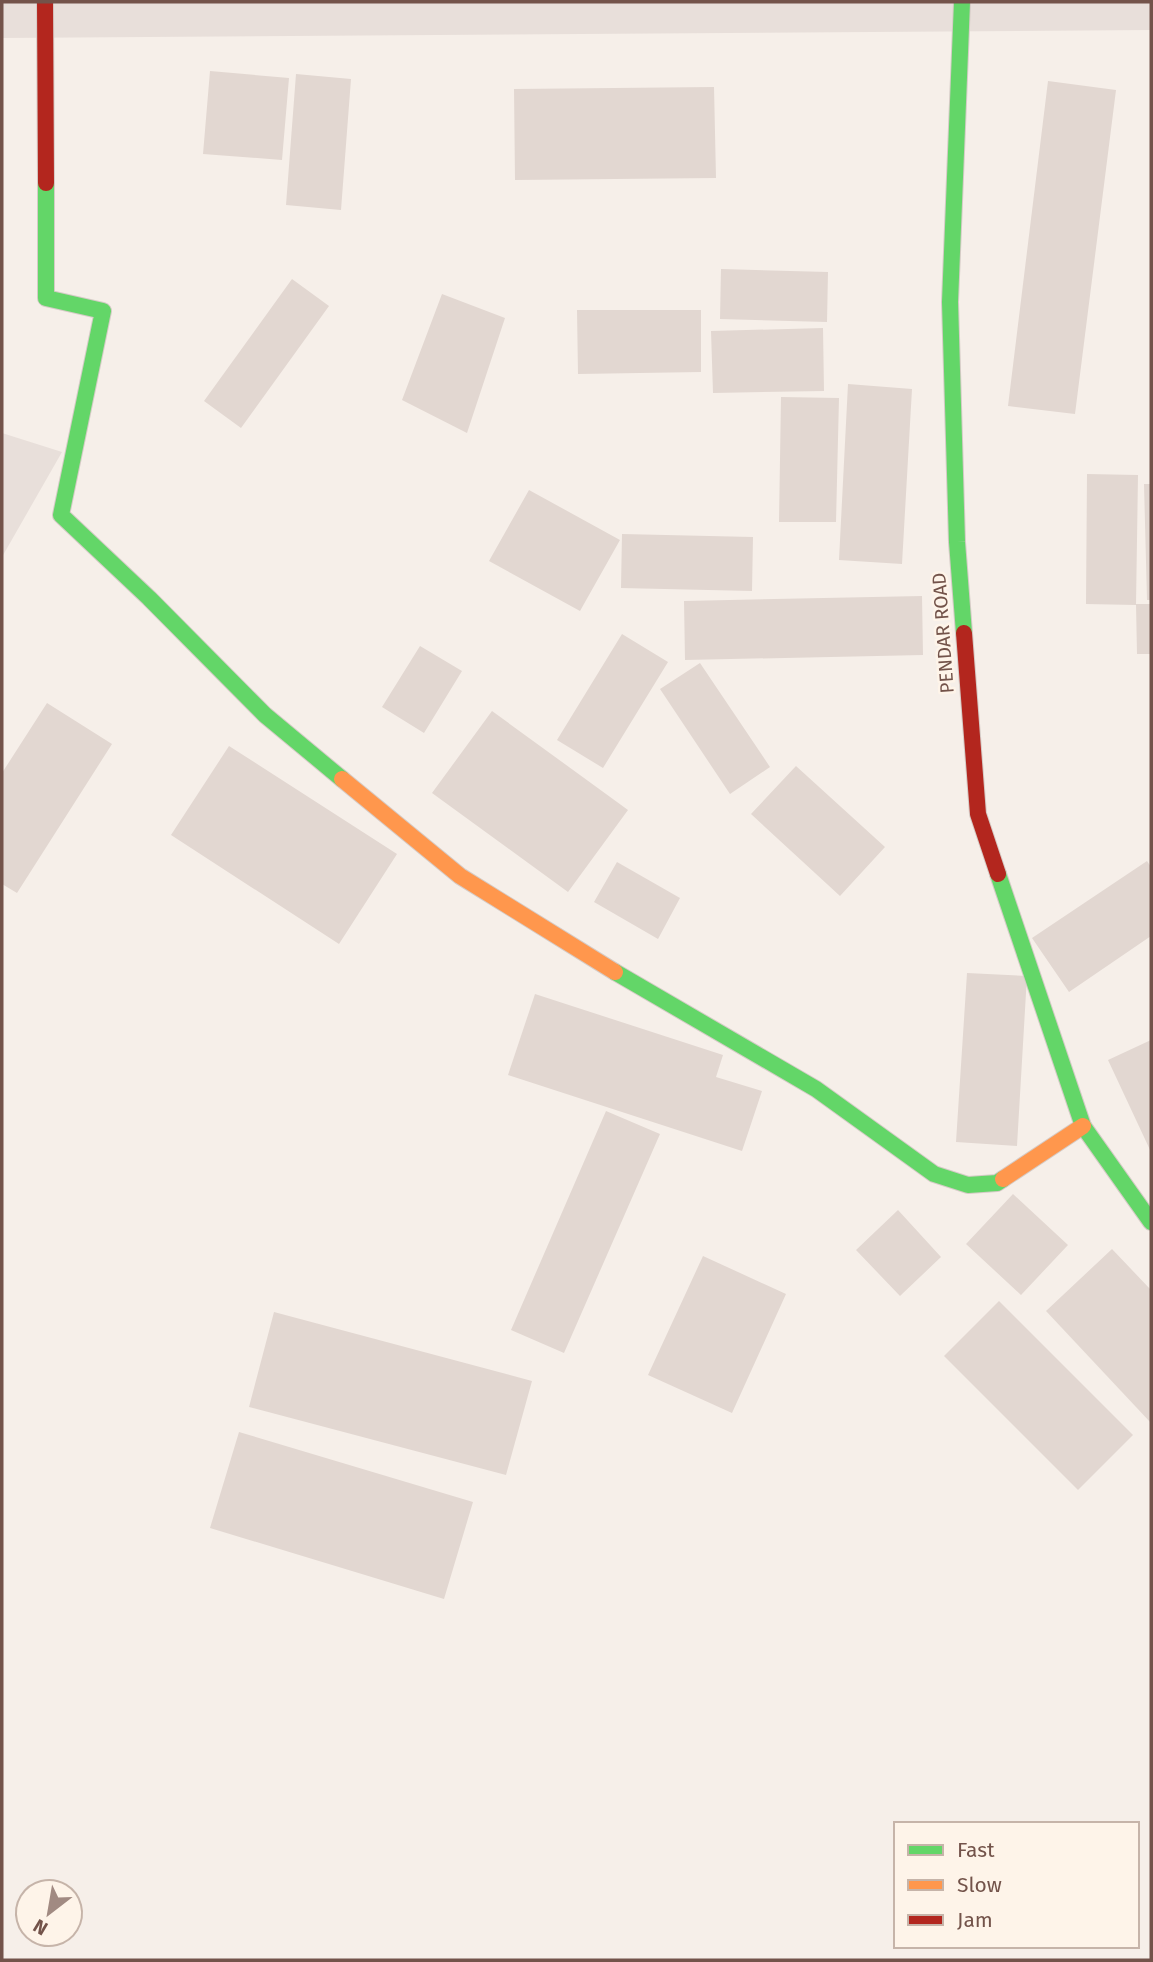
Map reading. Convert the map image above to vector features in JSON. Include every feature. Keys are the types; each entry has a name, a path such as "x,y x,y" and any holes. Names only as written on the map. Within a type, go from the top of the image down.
{"street":[{"path":"44,2 46,298 103,311 61,515 149,598 265,715 460,876 653,996 816,1089 934,1174 968,1185 997,1182 1083,1126"},
{"name":"PENDAR ROAD","path":"962,2 950,302 957,542 978,814 1083,1126 1151,1222"}],"shaded area":[{"path":"2,2 1151,2 1151,30 2,38"},
{"path":"2,433 62,452 2,557"}],"building":[{"path":"210,71 289,78 282,160 203,154"},
{"path":"296,74 351,79 341,210 286,205"},
{"path":"1048,81 1116,90 1075,414 1008,406"},
{"path":"714,87 716,178 515,180 514,89"},
{"path":"721,269 828,272 827,322 720,319"},
{"path":"292,279 329,306 241,428 204,401"},
{"path":"442,294 505,318 467,433 402,400"},
{"path":"577,310 701,310 701,372 578,374"},
{"path":"823,328 824,391 713,393 711,331"},
{"path":"848,384 912,389 902,564 839,560"},
{"path":"781,397 839,398 836,522 779,522"},
{"path":"1087,474 1138,475 1136,605 1086,604"},
{"path":"1144,484 1151,484 1151,600 1147,600"},
{"path":"529,490 620,540 580,611 489,561"},
{"path":"622,534 753,537 752,591 621,588"},
{"path":"922,596 923,655 685,660 684,601"},
{"path":"1136,604 1151,604 1151,654 1137,654"},
{"path":"622,634 668,662 603,768 557,740"},
{"path":"420,646 462,671 424,733 382,707"},
{"path":"700,663 770,767 730,794 660,689"},
{"path":"47,703 112,744 17,893 2,884 2,773"},
{"path":"492,711 628,810 568,892 432,793"},
{"path":"229,746 397,854 339,944 171,835"},
{"path":"796,766 885,847 840,896 751,814"},
{"path":"1147,861 1151,867 1151,936 1069,992 1032,938"},
{"path":"617,862 680,898 658,939 594,902"},
{"path":"967,973 1027,976 1017,1146 956,1142"},
{"path":"535,994 723,1055 716,1077 762,1091 742,1151 508,1075"},
{"path":"1151,1040 1151,1152 1108,1060"},
{"path":"606,1111 660,1134 564,1353 511,1330"},
{"path":"1013,1194 1068,1245 1021,1295 966,1244"},
{"path":"898,1210 941,1257 900,1296 856,1250"},
{"path":"1112,1249 1151,1290 1151,1423 1046,1311"},
{"path":"703,1256 786,1294 732,1413 648,1375"},
{"path":"999,1301 1133,1435 1078,1490 944,1356"},
{"path":"274,1312 532,1381 506,1475 249,1407"},
{"path":"239,1432 473,1502 444,1599 210,1528"}],"traffic: fast":[{"path":"962,2 950,302 957,542 964,633"},
{"path":"46,183 46,298 103,311 61,515 149,598 265,715 342,779"},
{"path":"998,874 1083,1126 1151,1222"},
{"path":"615,972 816,1089 934,1174 968,1185 997,1183 1003,1179"}],"traffic: slow":[{"path":"342,779 460,876 615,972"},
{"path":"1003,1179 1083,1126"}],"traffic: jam":[{"path":"45,2 46,183"},
{"path":"964,633 978,814 998,874"}]}
